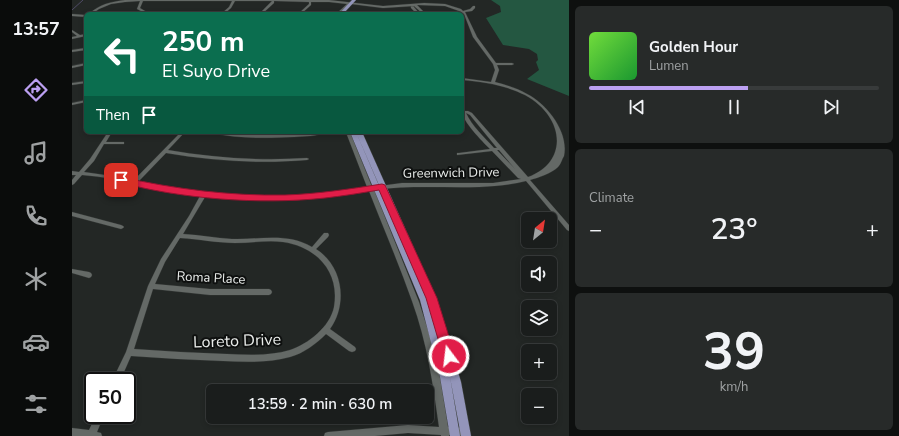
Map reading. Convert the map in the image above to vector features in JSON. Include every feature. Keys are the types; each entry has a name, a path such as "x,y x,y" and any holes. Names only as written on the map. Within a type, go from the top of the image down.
{"main road":[{"path":"343,12 354,2"},
{"path":"347,12 354,2"},
{"path":"353,134 424,300 445,377 455,434"},
{"path":"360,134 376,187 432,298 456,382 465,434"}],"street":[{"path":"142,0 138,8 146,12"},
{"path":"93,12 110,3 142,0 354,2 383,7 424,4 445,5 463,12 471,10 474,7"},
{"path":"105,1 110,3"},
{"path":"224,12 230,7 233,1"},
{"path":"262,12 273,2"},
{"path":"301,12 310,4 310,2"},
{"path":"339,12 347,5 354,2"},
{"path":"415,5 423,12"},
{"path":"410,6 416,12"},
{"path":"464,14 475,37 495,64 497,70 493,82"},
{"path":"72,15 84,16"},
{"path":"72,31 80,36"},
{"path":"72,38 84,35"},
{"path":"72,51 84,49"},
{"path":"72,67 84,64"},
{"path":"495,64 512,64"},
{"name":"Greenwich Drive","path":"72,173 135,182 157,188 202,195 284,198 325,195 376,187 408,184 482,186 526,180 548,174 558,165 566,150 567,135 554,117 538,102 517,90 493,82 464,79"},
{"path":"72,84 84,82"},
{"path":"72,104 84,101"},
{"path":"464,112 469,113 525,176 526,180 569,229"},
{"path":"464,113 494,150 520,177 526,180"},
{"path":"478,132 485,131"},
{"path":"72,183 104,143 109,134"},
{"path":"135,182 181,134"},
{"path":"239,134 264,136 303,134"},
{"path":"104,143 122,143"},
{"path":"459,154 500,148"},
{"path":"165,151 194,157 235,161 290,161 307,159"},
{"path":"376,187 416,302 428,343 436,378 445,433"},
{"path":"120,372 129,352 151,286 163,261 192,217 202,195"},
{"path":"72,214 121,227"},
{"path":"312,250 326,234"},
{"name":"Loreto Drive","path":"129,352 186,357 257,358 291,353 309,345 326,330 337,310 339,297 338,283 333,270 325,259 300,244 282,240 233,241 179,236"},
{"path":"72,271 89,275"},
{"name":"Roma Place","path":"151,286 210,292 269,292"},
{"path":"326,330 352,349"},
{"path":"72,432 94,436 97,424"},
{"path":"328,436 355,435 408,428 465,434"}],"green space":[{"path":"491,0 569,0 569,96 527,79 539,70 536,62 538,60 537,54 529,49 503,45 486,18 501,12 500,6"}],"waterway":[{"path":"72,10 83,0"}],"route":[{"path":"121,180 157,188 202,195 284,198 325,195 382,186 432,298 449,356"}]}
